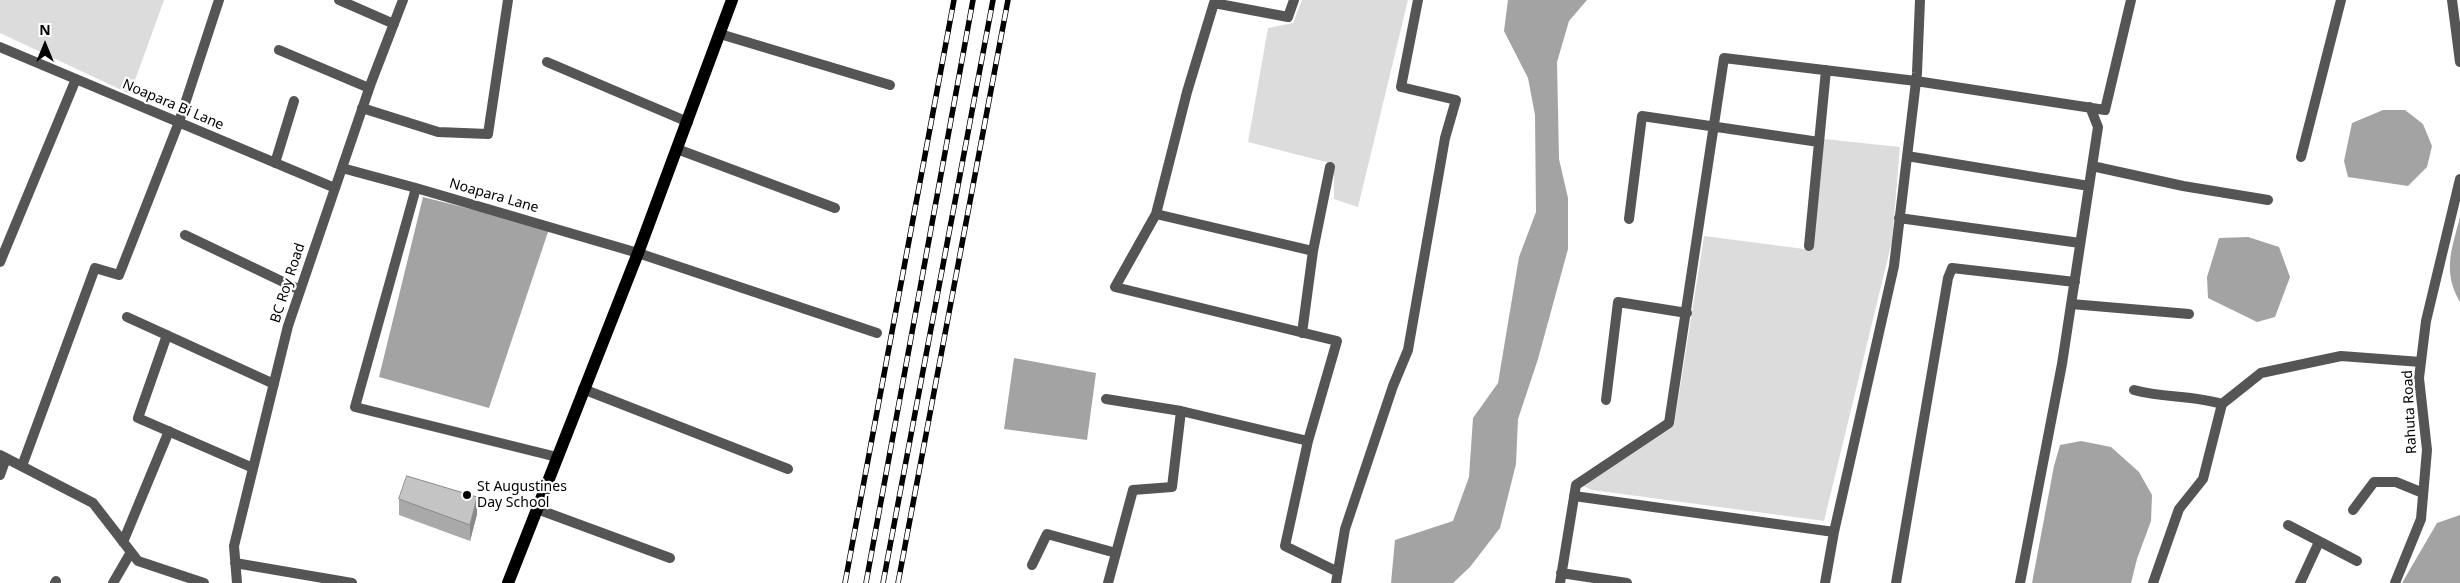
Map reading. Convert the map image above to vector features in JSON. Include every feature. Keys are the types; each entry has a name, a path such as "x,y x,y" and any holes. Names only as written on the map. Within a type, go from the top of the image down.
{"main road":[{"path":"508,583 638,253 732,0"}],"street":[{"path":"22,466 95,268 119,276 179,122 219,0"},
{"path":"339,0 394,24"},
{"name":"BC Roy Road","path":"237,583 234,546 288,326 369,88 403,0"},
{"path":"362,108 438,132 488,134 508,0"},
{"path":"1294,0 1288,17 1252,5 1214,3 1187,92 1156,214 1115,287 1337,342 1308,441 1285,546 1338,572"},
{"path":"1336,583 1345,529 1393,386 1408,350 1445,138 1456,100 1401,87 1418,0"},
{"path":"1826,583 1834,532 1894,266 1916,81 1920,0"},
{"path":"1627,583 1560,578 1576,485 1669,423 1724,58 1916,81 2104,110 2130,0"},
{"path":"2301,157 2341,0"},
{"path":"2452,0 2460,62"},
{"path":"720,34 890,85"},
{"name":"Noapara Bi Lane","path":"0,47 335,188"},
{"path":"279,50 369,88"},
{"path":"547,62 688,122"},
{"path":"1809,246 1826,70"},
{"path":"0,262 76,79"},
{"path":"275,162 294,102"},
{"path":"2020,583 2062,364 2098,127 2090,107"},
{"path":"1629,219 1642,116 1819,142"},
{"path":"677,149 835,208"},
{"path":"1907,156 2089,186"},
{"path":"2092,166 2183,186 2268,200"},
{"name":"Noapara Lane","path":"342,168 638,253 877,333"},
{"path":"1302,333 1313,251 1330,168"},
{"name":"Rahuta Road","path":"2395,583 2421,519 2427,450 2419,378 2426,321 2460,179"},
{"path":"416,188 355,407 557,457"},
{"path":"1156,214 1313,251"},
{"path":"1899,218 2080,243"},
{"path":"185,236 300,290"},
{"path":"1896,583 1948,278 1952,268 2074,282"},
{"path":"1606,400 1618,302 1687,313"},
{"path":"2071,304 2189,314"},
{"path":"127,317 274,384"},
{"path":"167,335 138,418 253,468"},
{"path":"2153,583 2179,509 2203,478 2222,404 2261,373 2341,356 2421,362"},
{"path":"583,389 788,469"},
{"path":"2134,390 2156,396 2205,399 2222,404"},
{"path":"1106,399 1181,411 1308,441"},
{"path":"1108,583 1133,490 1172,487 1181,411"},
{"path":"123,542 169,431"},
{"path":"0,475 3,456 93,503 138,561 204,583"},
{"path":"2353,510 2374,482 2396,482 2423,493"},
{"path":"1574,496 1834,532"},
{"path":"537,508 670,558"},
{"path":"2288,525 2357,561"},
{"path":"1032,565 1047,534 1116,553"},
{"path":"2300,583 2319,542"},
{"path":"113,583 131,552"},
{"path":"235,563 352,583"}],"shaded area":[{"path":"0,0 164,0 130,94 0,33"},
{"path":"1302,0 1408,0 1358,207 1334,199 1334,164 1248,142 1268,28 1293,23"},
{"path":"1508,0 1587,0 1569,21 1557,62 1559,159 1568,198 1568,249 1538,359 1518,419 1516,464 1500,528 1470,567 1453,583 1391,583 1395,540 1453,521 1469,477 1473,418 1498,383 1519,257 1536,212 1535,115 1528,78 1504,31"},
{"path":"2383,110 2405,110 2423,124 2432,146 2427,167 2408,186 2348,177 2344,161 2352,123"},
{"path":"1824,139 1900,147 1892,241 1824,521 1592,490 1583,486 1674,426 1704,236 1812,250"},
{"path":"423,197 549,229 489,408 379,377"},
{"path":"2460,217 2460,302 2451,280 2450,260"},
{"path":"2248,237 2279,247 2290,277 2275,317 2257,322 2208,298 2207,277 2219,238"},
{"path":"1014,358 1096,373 1087,440 1004,429"},
{"path":"2081,441 2111,447 2139,472 2152,495 2151,521 2137,559 2131,583 2032,583 2054,466 2060,445"},
{"path":"2460,515 2460,583 2402,583 2437,523"}],"building":[{"path":"407,476 477,497 470,525 399,499"}],"railway":[{"path":"845,583 954,0"},
{"path":"866,583 973,0"},
{"path":"883,583 993,0"},
{"path":"898,583 1008,0"}],"place":[{"name":"St Augustines Day School","path":"467,495"}]}
